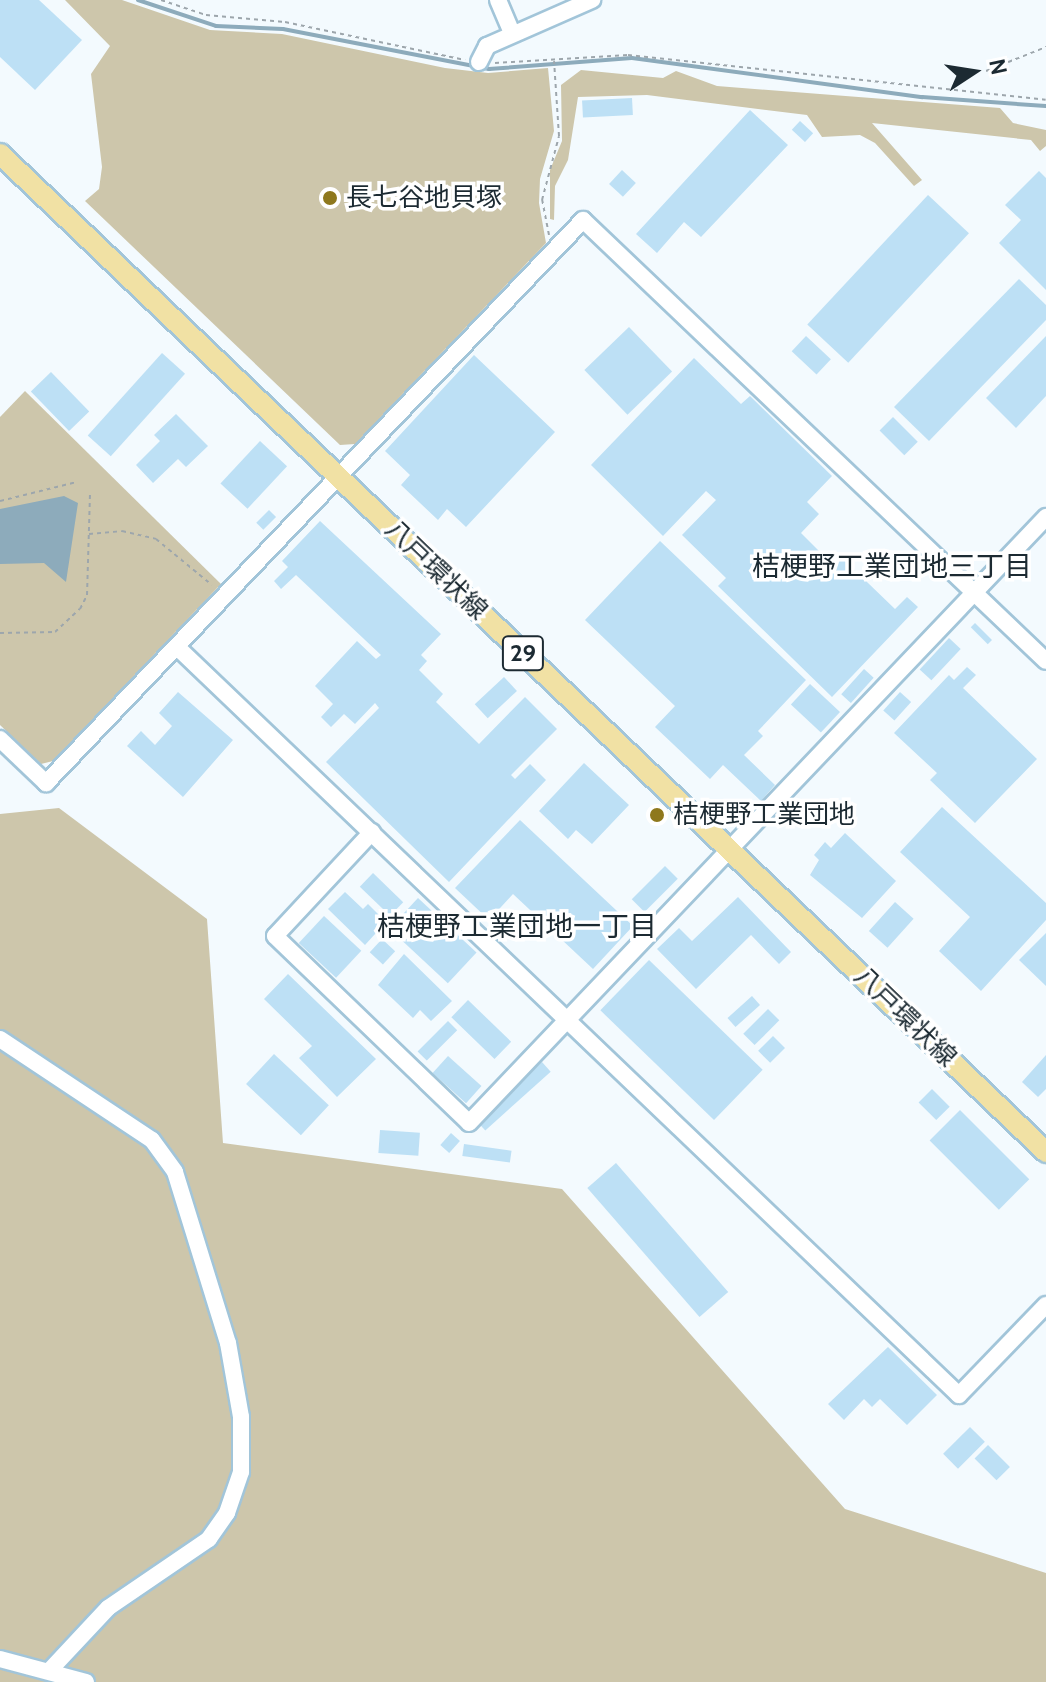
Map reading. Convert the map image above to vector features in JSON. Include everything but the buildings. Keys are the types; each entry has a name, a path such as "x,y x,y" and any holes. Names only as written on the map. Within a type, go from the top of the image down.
{"main road":[{"name":"八戸環状線","path":"0,154 1046,1152"}],"street":[{"path":"498,0 512,33"},
{"path":"479,62 487,46 592,0"},
{"path":"0,739 46,783 583,220 1046,661"},
{"path":"372,832 275,936 469,1123 1046,517"},
{"path":"177,647 959,1395 1046,1305"},
{"path":"0,1039 152,1140 175,1172 228,1343 241,1417 241,1472 227,1513 209,1539 108,1608 51,1669"},
{"path":"0,1659 51,1669 86,1682"}],"path":[{"path":"161,0 206,15 285,22 479,62 667,58 813,79 1046,100"},
{"path":"986,71 1046,47"},
{"path":"554,60 559,136 542,200 556,248"},
{"path":"0,501 77,482"},
{"path":"0,633 39,636 69,624 87,595 90,492"},
{"path":"88,534 122,531 156,539 224,598"}],"shaded area":[{"path":"65,0 122,0 210,30 282,34 445,68 488,73 548,68 554,131 540,179 539,203 546,243 355,444 340,445 85,201 99,189 102,167 91,74 110,46"},
{"path":"581,70 663,78 676,71 717,86 1000,108 1013,123 1046,130 1046,146 1040,151 1031,140 872,123 922,180 914,186 875,143 860,135 822,137 807,115 647,95 578,97 568,160 555,186 554,220 550,219 550,170 562,141 561,85"},
{"path":"25,391 221,584 53,761 41,764 0,725 0,417"},
{"path":"59,808 207,919 223,1143 562,1189 845,1509 1046,1573 1046,1682 0,1682 0,814"}],"water":[{"path":"64,496 78,503 66,582 44,563 0,564 0,509"}],"waterway":[{"path":"138,0 216,26 283,29 489,69 632,58 922,97 1046,106"}],"place":[{"name":"長七谷地貝塚","path":"330,198"},
{"name":"桔梗野工業団地","path":"657,815"}],"district":[{"name":"桔梗野工業団地三丁目","path":"892,566"},
{"name":"桔梗野工業団地一丁目","path":"517,926"}]}
